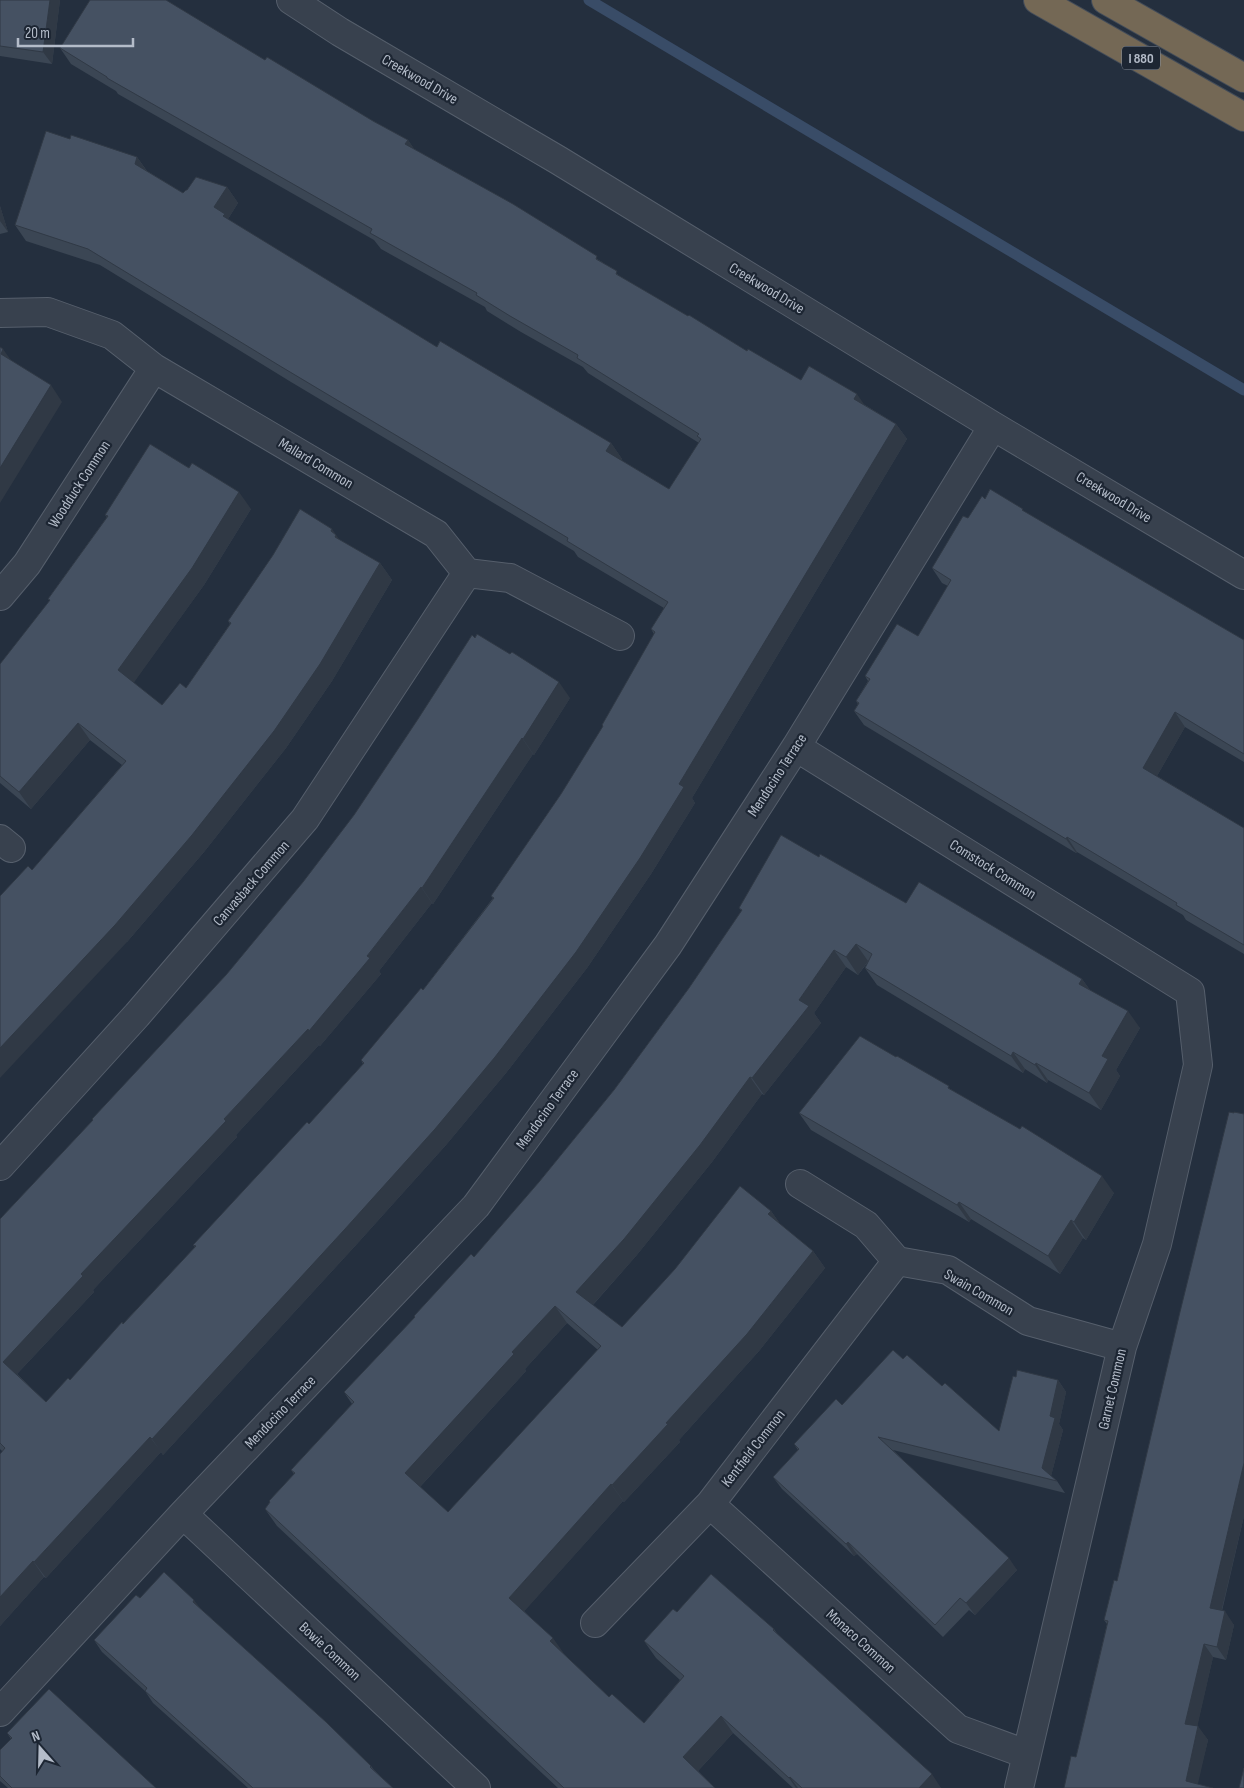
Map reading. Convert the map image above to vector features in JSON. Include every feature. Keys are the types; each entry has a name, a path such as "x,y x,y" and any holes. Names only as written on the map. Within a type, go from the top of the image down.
{"highway":[{"name":"I 880","path":"1038,0 1244,117"},
{"name":"I 880","path":"1106,0 1244,78"}],"street":[{"name":"Creekwood Drive","path":"291,0 340,32 558,160 993,426 1244,574"},
{"name":"Mallard Common","path":"0,313 48,312 112,335 154,368 436,534 467,573"},
{"name":"Woodduck Common","path":"0,596 28,564 154,368"},
{"name":"Mendocino Terrace","path":"0,1712 183,1514 476,1206 668,945 796,747 993,426"},
{"path":"467,573 510,578 620,636"},
{"name":"Canvasback Common","path":"0,1166 137,1015 305,819 467,573"},
{"name":"Comstock Common","path":"796,747 1190,992"},
{"name":"Garnet Common","path":"1019,1788 1122,1347 1157,1244 1198,1064 1190,992"},
{"path":"800,1184 866,1225 897,1261"},
{"name":"Swain Common","path":"897,1261 948,1270 1028,1321 1122,1347"},
{"name":"Kentfield Common","path":"595,1623 710,1504 897,1261"},
{"name":"Monaco Common","path":"710,1504 958,1729 1026,1754"},
{"name":"Bowie Common","path":"183,1514 476,1788"}],"building":[{"path":"0,0 50,0 43,52 0,46"},
{"path":"90,0 166,0 265,60 267,57 408,140 405,144 513,204 597,256 596,259 617,271 616,274 689,315 747,351 748,349 801,380 809,366 857,394 854,399 896,424 679,784 684,787 640,858 576,952 495,1057 435,1129 152,1439 150,1437 0,1597 0,1454 5,1448 0,1443 0,1219 226,975 303,882 354,815 472,635 475,638 477,634 510,654 512,652 559,682 523,739 422,888 367,956 370,958 309,1031 308,1029 224,1119 226,1121 81,1274 83,1276 3,1362 46,1402 68,1378 70,1380 122,1322 123,1324 196,1246 193,1245 307,1122 309,1124 364,1063 361,1060 421,988 423,990 494,898 491,896 561,794 603,726 655,632 651,629 668,602 567,541 568,538 88,249 15,225 46,131 70,139 71,135 137,157 135,164 183,193 196,177 227,187 214,207 225,214 223,216 437,347 440,341 611,443 606,451 669,489 701,439 697,436 699,434 577,358 578,355 510,316 476,295 477,293 370,233 372,229 107,78 60,48"},
{"path":"0,347 3,349 1,354 51,385 0,468"},
{"path":"150,444 189,468 192,463 239,492 192,568 118,670 162,705 180,683 186,688 231,623 228,621 273,555 300,509 332,529 331,531 336,535 335,537 380,563 320,664 274,731 192,835 115,925 0,1048 0,896 28,866 32,870 126,761 78,723 19,792 0,776 0,664 50,600 48,599 108,516 105,515"},
{"path":"990,489 1022,510 1244,640 1244,754 1175,712 1143,768 1244,828 1244,945 1067,837 1066,839 854,711 859,703 856,701 870,679 865,676 897,624 918,636 951,580 932,568 963,516 968,518 982,496 985,499"},
{"path":"781,835 819,857 820,854 906,903 919,882 1082,979 1079,984 1128,1011 1102,1056 1108,1059 1089,1093 1013,1052 1011,1056 865,968 872,954 856,944 846,957 834,950 799,1000 809,1006 752,1078 750,1077 700,1145 624,1239 576,1292 622,1327 675,1269 740,1186 771,1211 768,1214 813,1251 747,1334 666,1423 668,1424 611,1484 509,1598 553,1638 550,1641 609,1697 612,1694 644,1723 684,1676 644,1641 673,1609 677,1612 711,1574 932,1774 919,1788 802,1788 721,1716 683,1757 715,1788 564,1788 265,1509 269,1501 295,1473 291,1470 354,1402 344,1392 471,1254 474,1257 539,1182 614,1090 689,988 742,910 739,908","holes":["555,1306 601,1346 448,1512 405,1473 514,1354 512,1352"]},
{"path":"860,1036 1020,1129 1022,1126 1102,1176 1074,1222 1071,1220 1048,1256 959,1202 957,1205 799,1113"},
{"path":"1229,1112 1244,1114 1244,1463 1210,1608 1225,1611 1217,1647 1204,1644 1185,1724 1198,1726 1186,1781 1213,1788 1064,1788 1071,1756 1076,1757 1108,1621 1104,1620 1114,1580 1117,1581"},
{"path":"893,1350 903,1359 907,1355 942,1386 945,1383 999,1431 1013,1376 1016,1377 1017,1370 1058,1380 1050,1416 1055,1418 1042,1468 1057,1481 878,1437 1009,1558 966,1603 960,1598 935,1625 848,1542 846,1544 773,1477 799,1449 794,1444 836,1399 842,1405"},
{"path":"164,1572 194,1600 193,1602 326,1722 393,1788 253,1788 145,1691 147,1688 94,1640 136,1595 140,1598"},
{"path":"49,1689 156,1788 12,1788 0,1776 0,1750 12,1738 7,1733"},
{"path":"1244,1768 1244,1788 1239,1788"}],"waterway":[{"path":"589,0 1244,390"}]}
